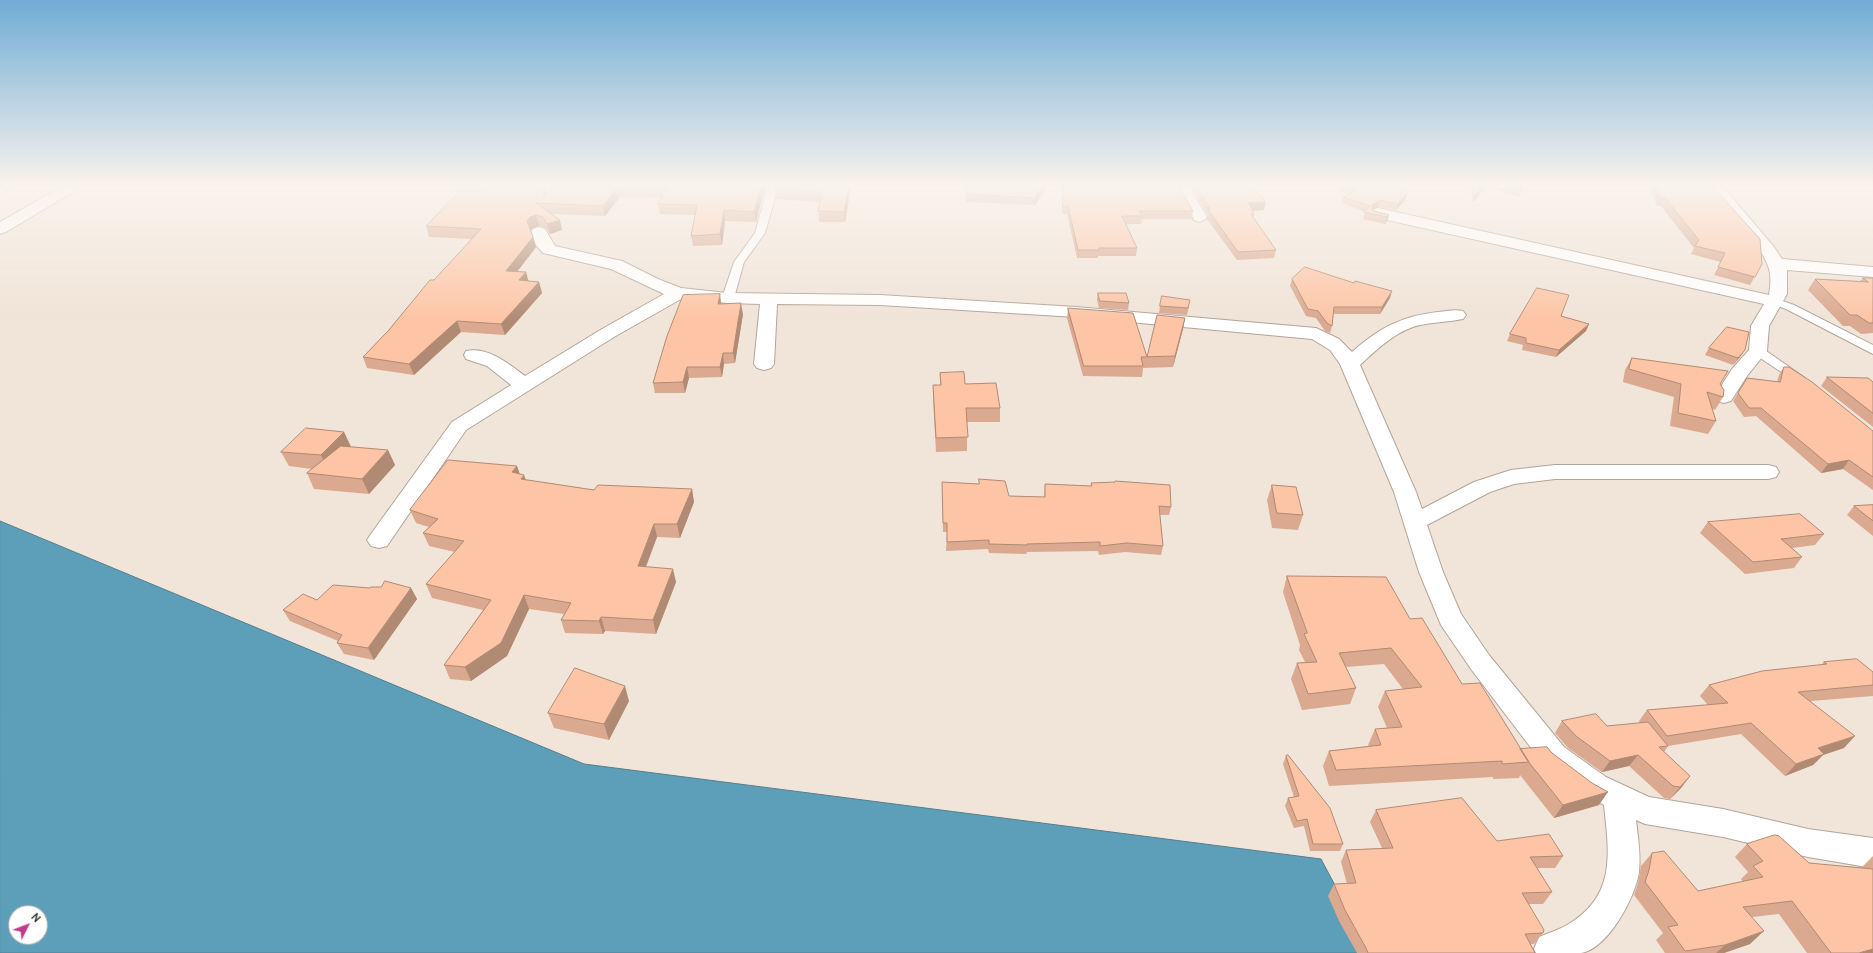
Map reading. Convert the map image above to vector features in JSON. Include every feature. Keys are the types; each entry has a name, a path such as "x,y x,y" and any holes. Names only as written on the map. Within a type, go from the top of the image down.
{"street":[{"path":"1461,231 1774,301"},
{"path":"1724,397 1739,373 1758,351 1760,326 1774,301 1779,284 1780,271 1777,264 1751,231"},
{"path":"539,232 544,245 548,250 616,265 652,283 678,293 728,298 880,300 1084,313 1316,334 1331,341 1343,350 1350,364 1405,492 1431,572 1450,618 1480,662 1554,756 1595,786 1645,810 1723,823 1808,843 1873,853"},
{"path":"1777,264 1873,272"},
{"path":"379,540 459,426 608,333 678,293"},
{"path":"764,364 769,298"},
{"path":"1350,364 1363,351 1401,326 1425,319 1457,315"},
{"path":"473,355 494,362 524,385"},
{"path":"1416,522 1482,487 1511,477 1554,472 1768,472"},
{"path":"1551,949 1580,936 1592,928 1611,904 1619,886 1623,874 1624,862 1618,797"}],"lane":[{"path":"728,298 739,262 760,231"},
{"path":"1774,301 1790,307 1873,350"},
{"path":"1758,351 1811,386"}],"water":[{"path":"0,521 584,764 1321,859 1371,953 0,953"}],"building":[{"path":"479,231 531,231 533,237 506,271 526,272 519,280 539,282 501,324 457,321 409,364 363,357 388,331 430,280 434,280"},
{"path":"692,231 720,231 720,234 691,236"},
{"path":"1074,231 1129,231 1137,248 1099,248 1099,250 1078,250"},
{"path":"1223,231 1263,231 1276,250 1238,252"},
{"path":"1692,231 1753,231 1760,239 1762,264 1755,277 1718,267 1725,253 1695,246 1699,240"},
{"path":"1305,267 1354,283 1355,281 1392,291 1382,307 1334,307 1332,326 1327,323 1318,311 1308,309 1292,279"},
{"path":"1863,278 1873,278 1873,323 1869,323 1857,315 1850,315 1815,279 1868,282"},
{"path":"1537,288 1569,295 1561,316 1589,324 1559,350 1526,343 1526,338 1510,334"},
{"path":"1098,293 1126,293 1129,303 1100,301"},
{"path":"720,294 718,304 741,303 733,353 723,353 720,367 687,367 683,382 653,383 667,336 683,295"},
{"path":"1162,296 1190,300 1188,308 1160,306"},
{"path":"1068,308 1133,313 1147,357 1141,357 1143,366 1084,366"},
{"path":"1157,315 1185,318 1175,356 1147,357"},
{"path":"1727,327 1749,332 1745,350 1738,358 1709,348"},
{"path":"1632,358 1728,371 1720,384 1724,390 1723,397 1707,392 1716,421 1678,413 1681,384 1629,369"},
{"path":"1784,367 1789,367 1812,382 1873,431 1873,477 1849,460 1828,464 1761,408 1749,408 1738,393 1747,378 1780,382"},
{"path":"964,372 965,384 996,383 1000,408 966,408 968,437 936,438 933,385 941,385 940,373"},
{"path":"1827,377 1868,378 1873,382 1873,413"},
{"path":"306,428 344,432 321,455 281,452"},
{"path":"341,446 388,450 362,479 307,473"},
{"path":"448,460 517,466 512,472 524,475 521,479 594,490 598,485 692,489 677,524 654,524 638,566 673,569 653,620 601,617 599,621 561,620 571,603 524,595 501,643 465,667 444,665 491,600 426,584 464,541 423,533 438,519 410,510"},
{"path":"979,479 1005,481 1009,496 1045,497 1045,484 1092,486 1091,483 1115,481 1170,485 1171,507 1159,506 1163,546 1127,543 1100,546 1100,542 1027,545 989,544 989,540 947,542 947,523 943,523 942,482 979,484"},
{"path":"1272,485 1296,487 1303,515 1277,513"},
{"path":"1873,505 1873,521 1854,506"},
{"path":"1800,514 1824,534 1781,539 1802,557 1753,562 1708,522"},
{"path":"1287,576 1386,577 1410,619 1422,618 1462,684 1480,683 1529,762 1502,764 1502,761 1336,770 1329,751 1381,745 1375,729 1402,727 1385,691 1422,687 1391,648 1339,653 1356,688 1308,694 1297,663 1317,662 1304,634 1307,633"},
{"path":"385,581 411,588 368,648 337,643 342,635 283,610 303,594 317,600 333,585 370,588 381,587"},
{"path":"1857,659 1873,672 1873,685 1798,692 1855,736 1818,748 1824,754 1796,764 1751,723 1667,736 1647,710 1728,703 1709,685 1762,671 1827,664 1824,662"},
{"path":"575,668 625,686 604,724 548,713"},
{"path":"1596,714 1607,726 1648,722 1668,746 1659,747 1690,776 1680,787 1673,786 1638,755 1610,761 1576,736 1562,721"},
{"path":"1547,747 1552,753 1592,783 1608,792 1563,805 1520,749"},
{"path":"1288,755 1330,808 1343,844 1313,844 1307,819 1297,821 1288,798 1299,796 1286,756"},
{"path":"1462,798 1497,841 1549,834 1563,856 1530,857 1552,892 1522,893 1544,930 1543,933 1525,934 1535,953 1368,953 1345,910 1334,884 1356,883 1346,850 1393,848 1376,810"},
{"path":"1775,835 1779,836 1809,863 1873,869 1873,949 1859,953 1831,953 1792,901 1743,907 1764,931 1725,945 1685,951 1668,927 1678,925 1645,882 1652,853 1664,851 1698,891 1763,877 1753,866 1763,861 1747,844"}]}
